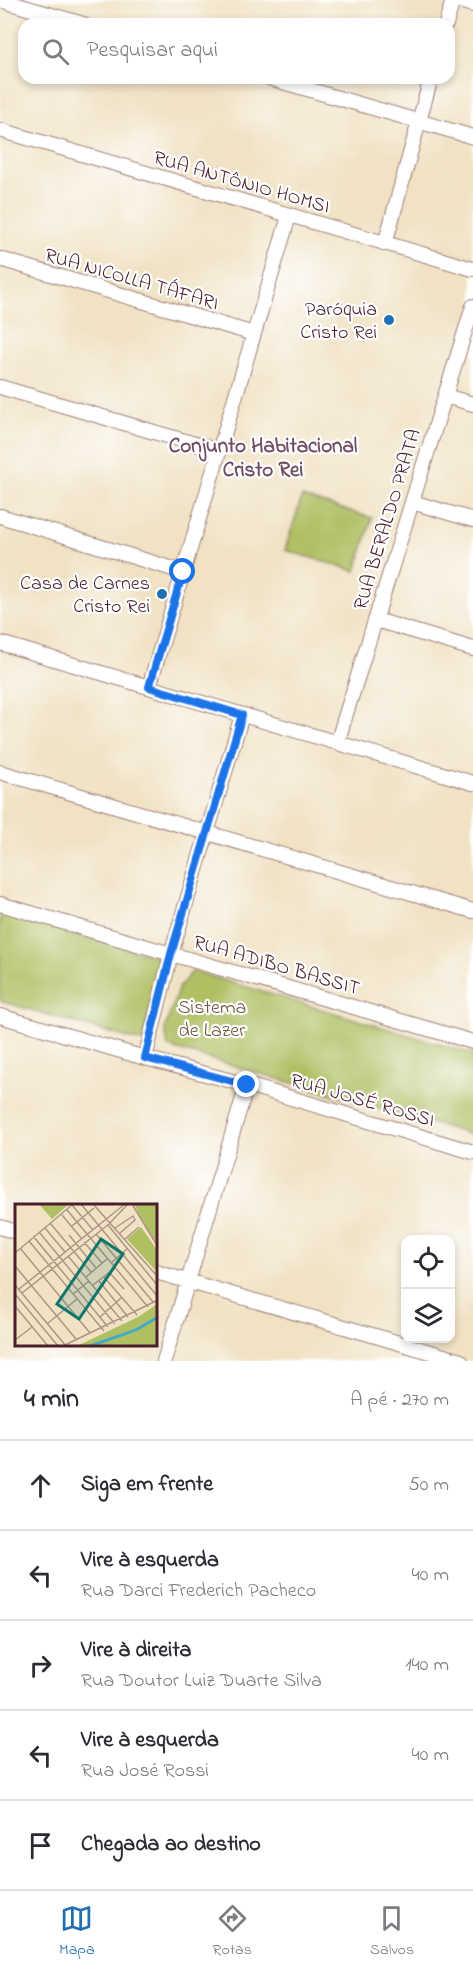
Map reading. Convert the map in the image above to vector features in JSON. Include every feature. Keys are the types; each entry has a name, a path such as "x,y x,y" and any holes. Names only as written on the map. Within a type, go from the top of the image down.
{"street":[{"path":"0,0 62,18"},
{"path":"448,18 454,0 473,5"},
{"path":"289,84 473,137"},
{"path":"385,244 429,84"},
{"name":"RUA ANTÔNIO HOMSI","path":"0,130 473,269"},
{"path":"149,687 289,216"},
{"name":"RUA NICOLLA TÁFARI","path":"0,260 254,334"},
{"name":"RUA BERALDO PRATA","path":"337,743 473,306"},
{"path":"0,387 219,451"},
{"path":"445,396 473,404"},
{"path":"412,502 473,520"},
{"path":"0,516 183,572"},
{"path":"376,620 473,649"},
{"path":"0,643 473,783"},
{"path":"145,1058 171,954 242,715"},
{"path":"0,772 473,911"},
{"name":"RUA ADIBO BASSIT","path":"0,904 473,1042"},
{"name":"RUA JOSÉ ROSSI","path":"0,1016 247,1085 473,1152"},
{"path":"164,1361 247,1085"},
{"path":"0,1227 15,1232"},
{"path":"158,1273 461,1361"}],"green space":[{"path":"302,497 372,518 356,571 285,550"},
{"name":"Sistema de Lazer","path":"0,912 162,958 142,1042 0,1001"},
{"name":"Sistema de Lazer","path":"193,971 473,1054 473,1135 168,1047 165,1028 179,987"}],"place":[{"name":"Paróquia Cristo Rei","path":"389,320"},
{"name":"Casa de Carnes Cristo Rei","path":"162,594"}],"district":[{"name":"Conjunto Habitacional Cristo Rei","path":"263,457"}],"route":[{"path":"183,572 149,687 242,715 171,954 145,1058 247,1085"}]}
